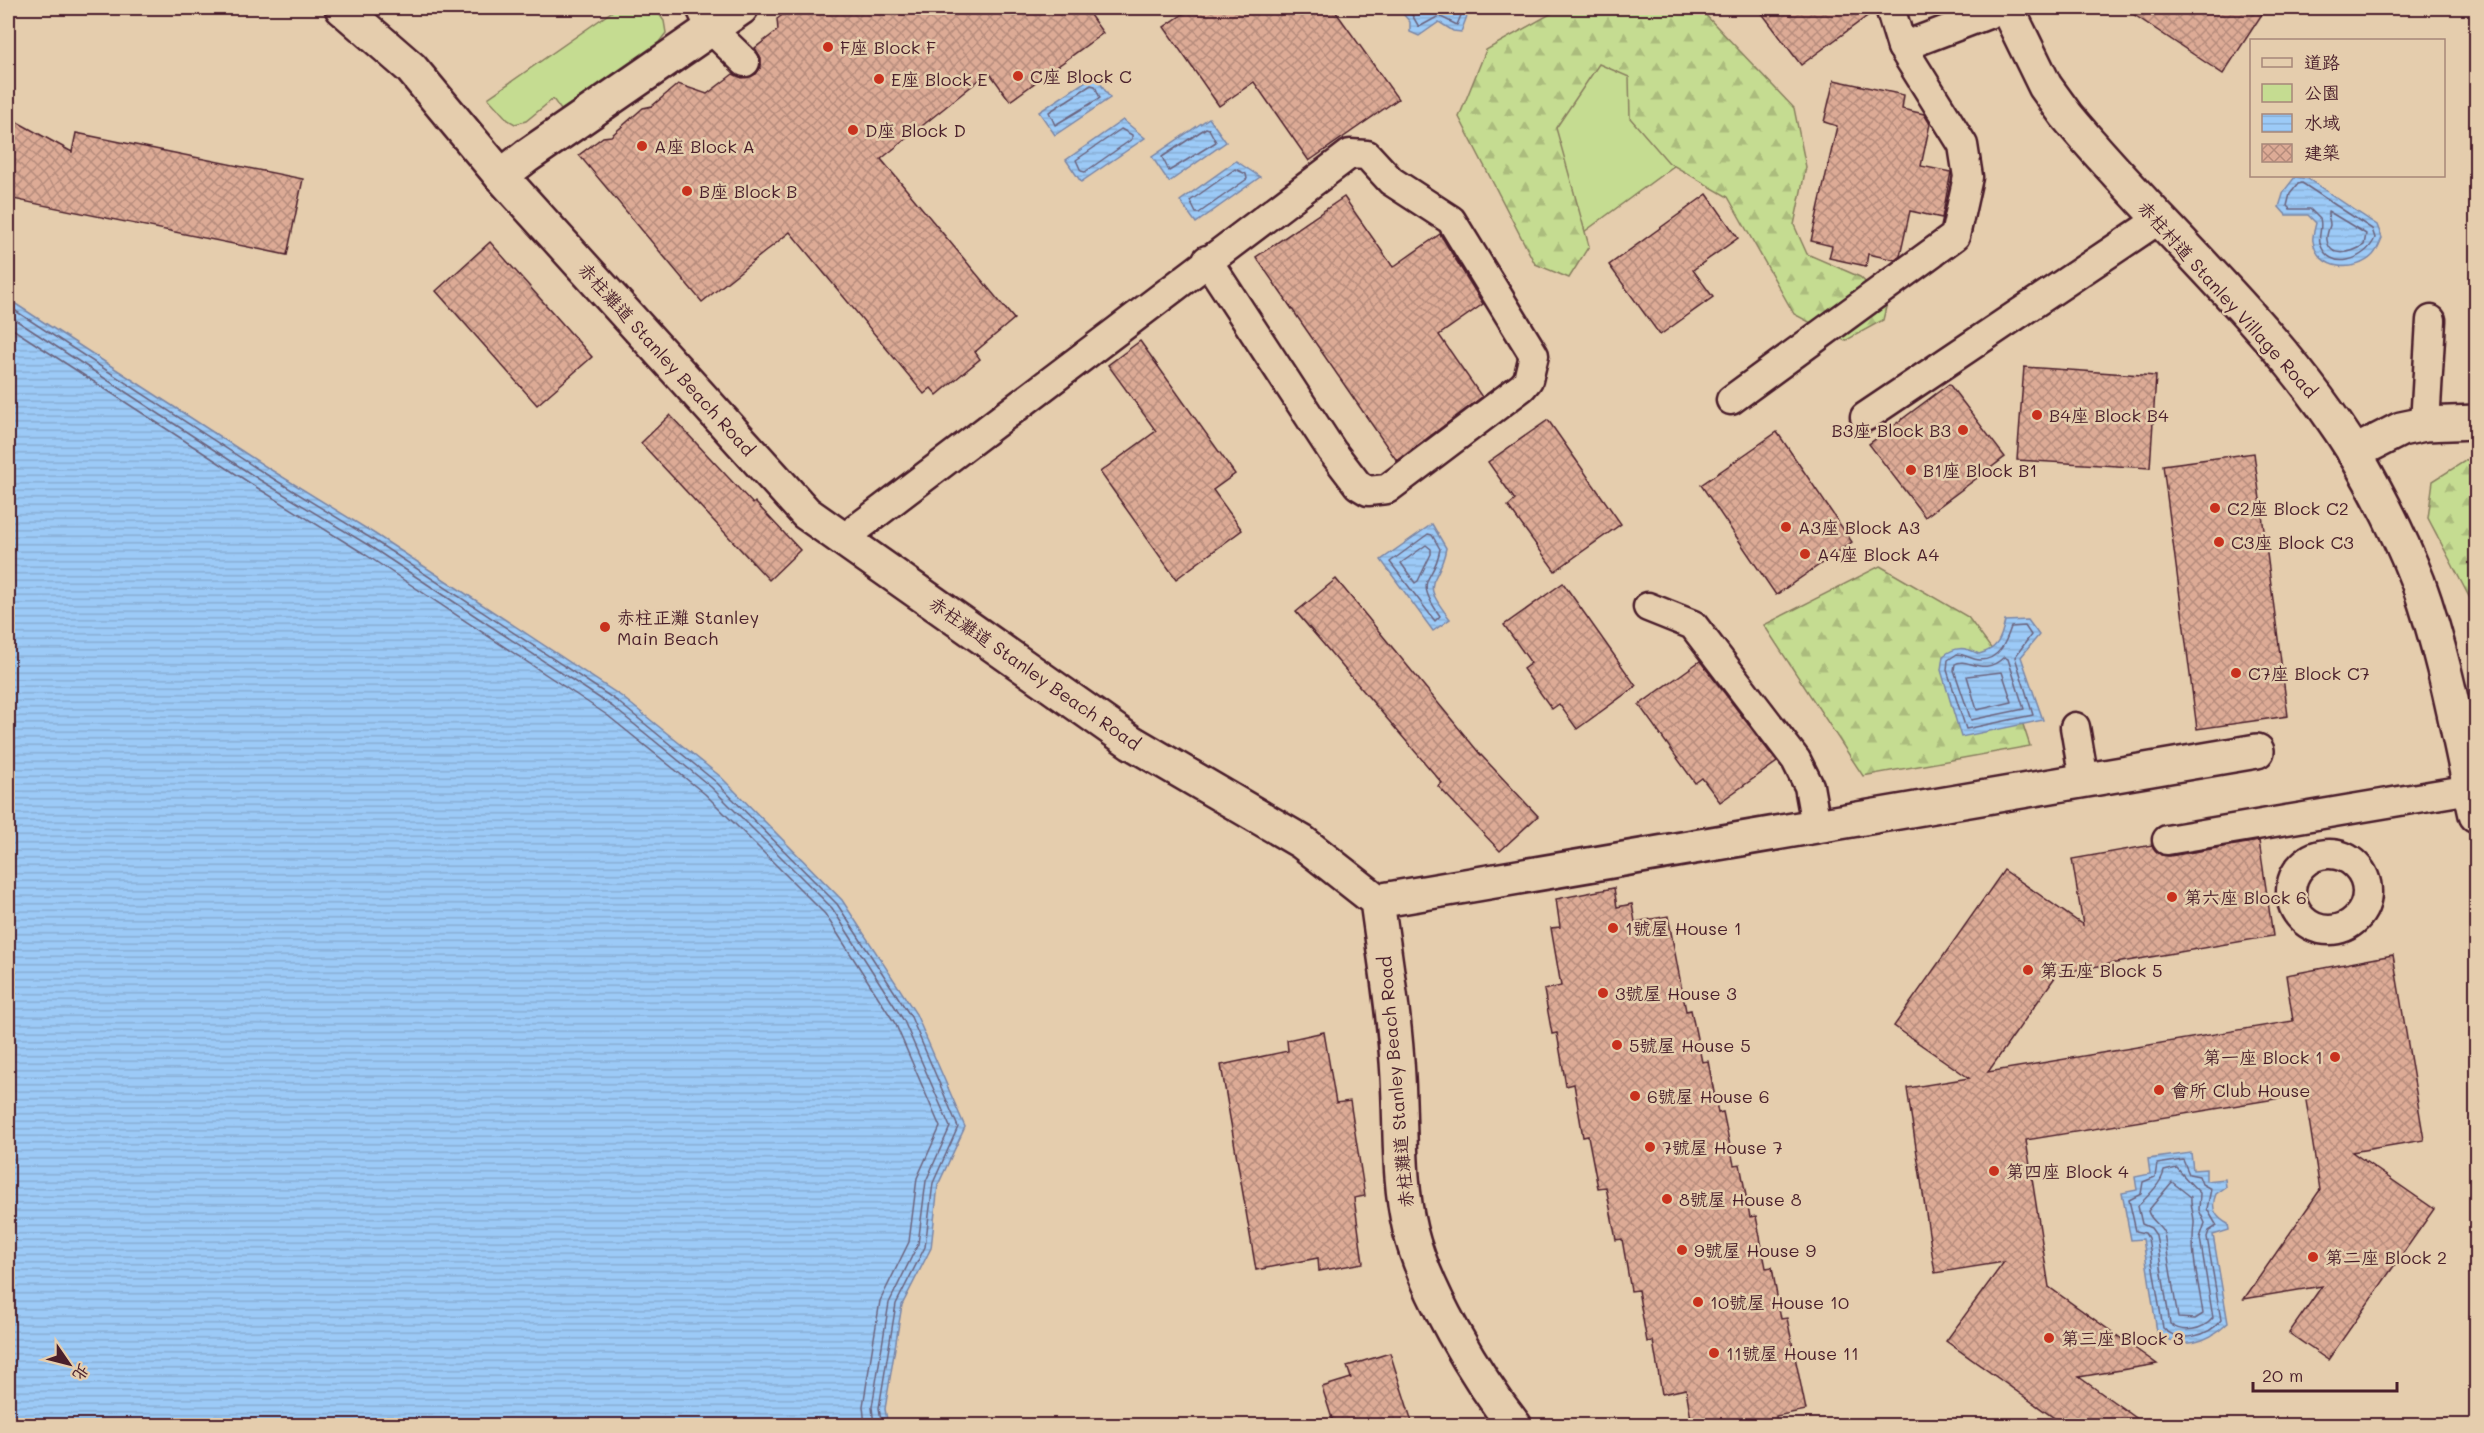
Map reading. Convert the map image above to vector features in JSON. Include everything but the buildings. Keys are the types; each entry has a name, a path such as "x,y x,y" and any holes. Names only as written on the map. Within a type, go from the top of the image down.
{"street":[{"name":"赤柱灘道 Stanley Beach Road","path":"342,8 411,68 501,176 806,513 1131,742 1302,842 1377,901 1394,1017 1401,1181 1410,1232 1430,1284 1456,1334 1515,1425"},
{"path":"501,176 706,18 741,8"},
{"name":"赤柱村道 Stanley Village Road","path":"2006,8 2045,86 2089,143 2292,367 2354,453 2390,520 2417,582 2446,683 2474,802"},
{"path":"2354,453 2401,429 2425,424 2476,422"},
{"path":"1377,901 1801,836 2084,780 2257,751"}],"lane":[{"path":"1731,400 1955,236 1968,177 1963,145 1902,47 1890,8"},
{"path":"1902,47 2006,8"},
{"path":"706,18 745,62"},
{"path":"843,539 1207,260 1350,154 1367,155 1391,181 1451,220 1534,355 1528,380 1522,387 1387,489 1368,491 1358,485 1332,451 1207,260"},
{"path":"1865,417 2158,219"},
{"path":"2425,424 2431,320"},
{"path":"1648,607 1693,625 1796,760 1809,786 1801,836"},
{"path":"2075,727 2084,780"},
{"path":"2167,840 2345,811 2474,802"},
{"path":"2340,855 2345,811"}],"green space":[{"path":"617,8 655,8 664,21 666,33 659,42 561,110 553,99 526,121 515,124 508,120 488,98"},
{"path":"1561,8 1699,8 1794,108 1806,167 1794,225 1807,254 1860,277 1887,303 1883,320 1845,341 1794,314 1728,197 1669,163 1630,118 1629,77 1599,64 1556,128 1589,246 1569,278 1535,264 1459,117 1486,50"},
{"path":"1610,37 1694,151 1569,243 1486,129"},
{"path":"2476,454 2476,610 2428,518 2433,481"},
{"path":"1880,566 1968,617 2004,666 2030,746 1863,776 1764,625"}],"water":[{"path":"1398,8 1470,8 1461,32 1453,31 1439,22 1419,36 1410,32 1410,22"},
{"path":"1095,75 1110,98 1055,135 1039,112"},
{"path":"1209,118 1226,142 1169,182 1152,157"},
{"path":"1123,120 1145,138 1081,182 1066,160"},
{"path":"1236,161 1260,177 1196,223 1180,201"},
{"path":"2295,177 2308,179 2377,225 2382,238 2373,255 2357,265 2348,266 2338,266 2322,258 2316,251 2313,241 2316,223 2308,215 2286,215 2279,207 2284,191"},
{"path":"8,299 268,468 375,534 621,696 721,777 842,900 916,1014 965,1127 938,1185 931,1248 902,1305 885,1409 888,1425 8,1425"},
{"path":"1432,524 1446,548 1432,589 1440,606 1450,619 1433,631 1381,560"},
{"path":"2028,620 2039,635 2021,657 2043,720 1961,737 1941,670 1943,656 1952,650 1960,649 1979,654 1985,652 1998,642 2005,621"},
{"path":"2191,1153 2193,1170 2206,1169 2206,1181 2225,1179 2226,1187 2216,1194 2214,1208 2217,1215 2228,1224 2229,1230 2213,1235 2228,1323 2203,1340 2184,1343 2175,1342 2157,1332 2143,1239 2131,1240 2122,1193 2137,1190 2135,1177 2150,1174 2148,1159"}],"place":[{"name":"F座 Block F","path":"828,47"},
{"name":"C座 Block C","path":"1018,76"},
{"name":"E座 Block E","path":"879,79"},
{"name":"D座 Block D","path":"853,130"},
{"name":"A座 Block A","path":"642,146"},
{"name":"B座 Block B","path":"687,191"},
{"name":"B4座 Block B4","path":"2037,415"},
{"name":"B3座 Block B3","path":"1963,430"},
{"name":"B1座 Block B1","path":"1911,470"},
{"name":"C2座 Block C2","path":"2215,508"},
{"name":"A3座 Block A3","path":"1786,527"},
{"name":"C3座 Block C3","path":"2219,542"},
{"name":"A4座 Block A4","path":"1805,554"},
{"name":"赤柱正灘 Stanley Main Beach","path":"605,627"},
{"name":"C7座 Block C7","path":"2236,673"},
{"name":"第六座 Block 6","path":"2172,897"},
{"name":"1號屋 House 1","path":"1613,928"},
{"name":"第五座 Block 5","path":"2028,970"},
{"name":"3號屋 House 3","path":"1603,993"},
{"name":"5號屋 House 5","path":"1617,1045"},
{"name":"第一座 Block 1","path":"2335,1057"},
{"name":"會所 Club House","path":"2159,1090"},
{"name":"6號屋 House 6","path":"1635,1096"},
{"name":"7號屋 House 7","path":"1650,1147"},
{"name":"第四座 Block 4","path":"1994,1171"},
{"name":"8號屋 House 8","path":"1667,1199"},
{"name":"9號屋 House 9","path":"1682,1250"},
{"name":"第二座 Block 2","path":"2313,1257"},
{"name":"10號屋 House 10","path":"1698,1302"},
{"name":"第三座 Block 3","path":"2049,1338"},
{"name":"11號屋 House 11","path":"1714,1353"}]}
